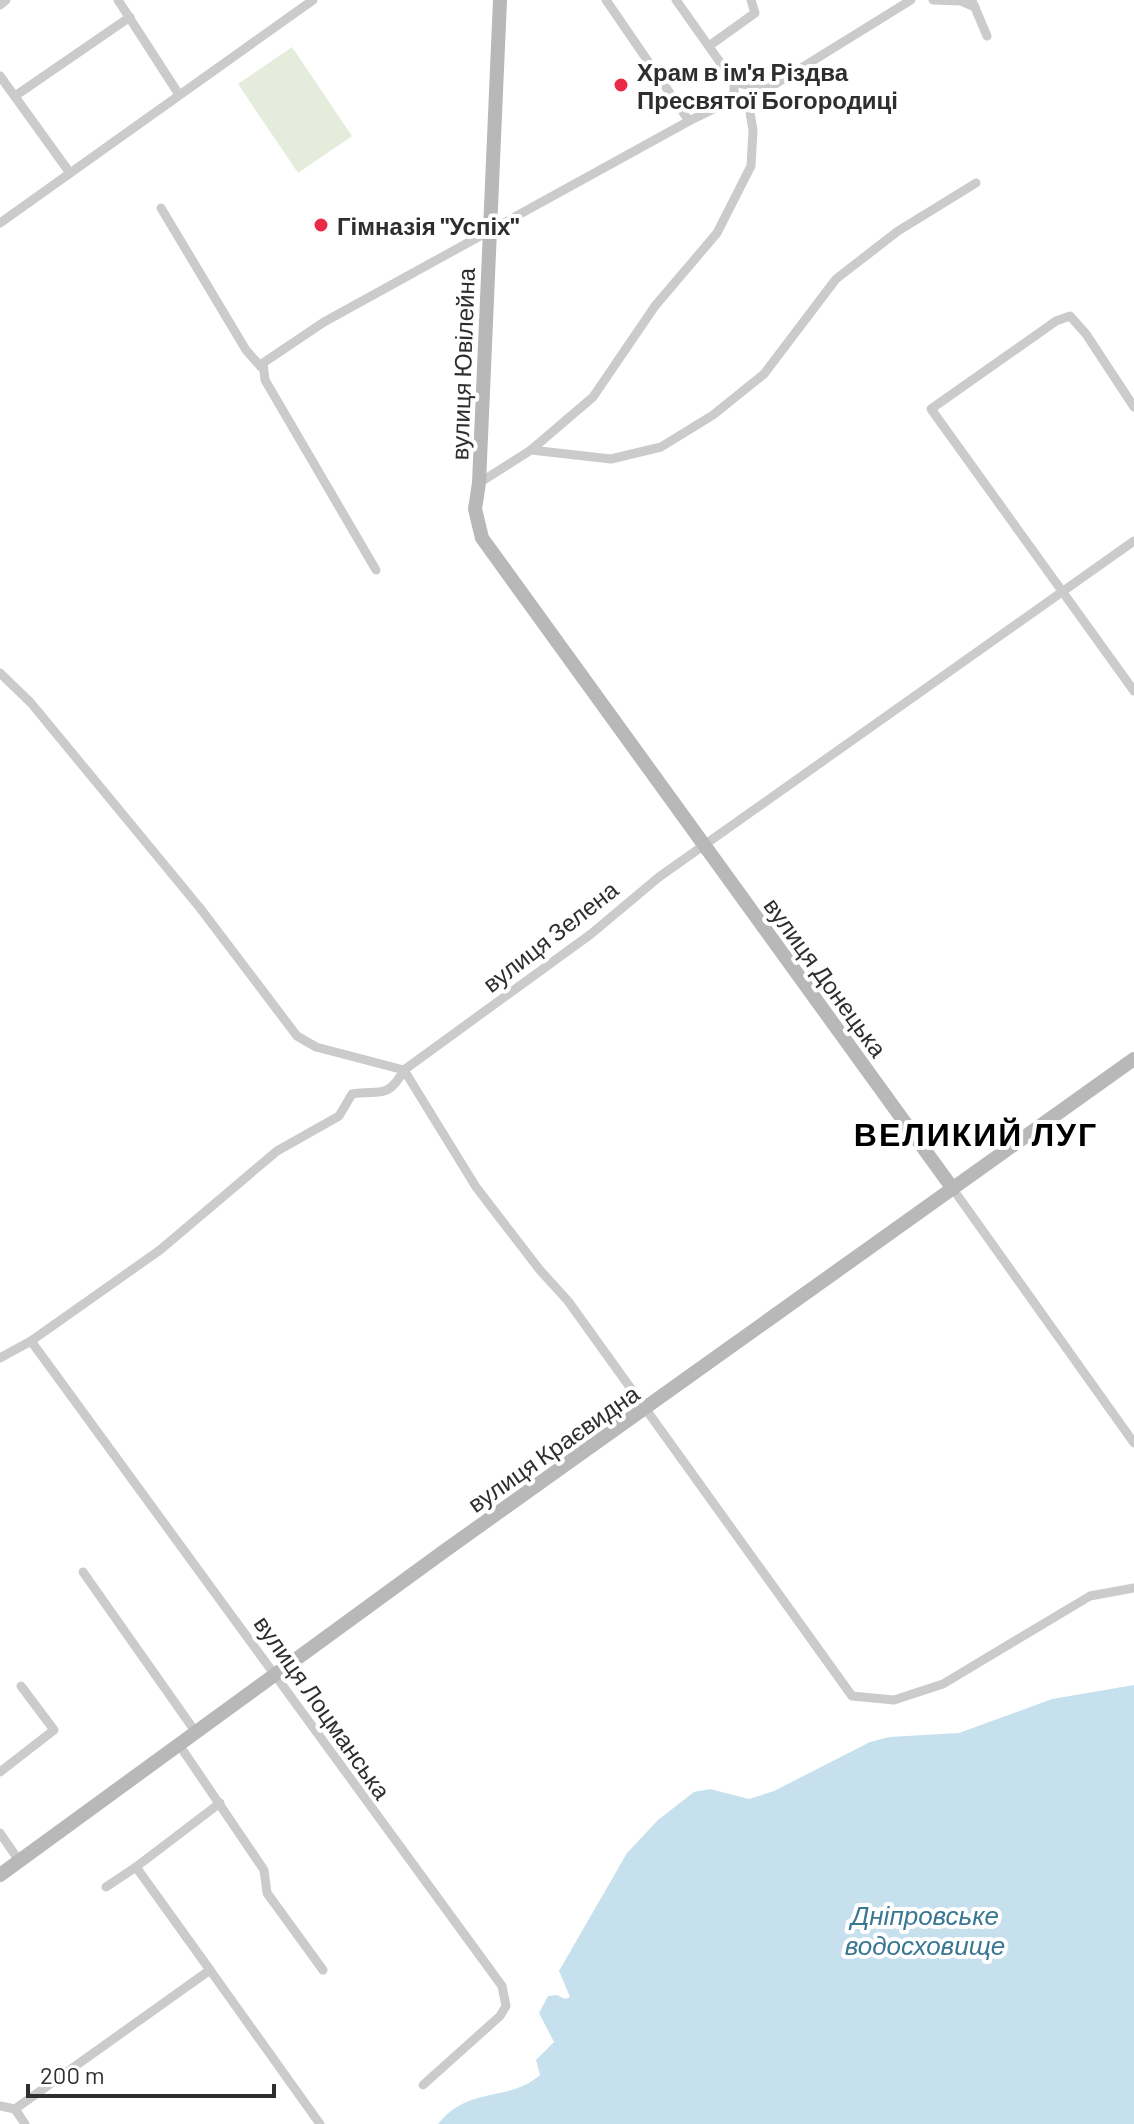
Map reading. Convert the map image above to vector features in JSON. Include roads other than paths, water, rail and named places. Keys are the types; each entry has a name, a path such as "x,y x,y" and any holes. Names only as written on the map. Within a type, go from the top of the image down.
{"street":[{"path":"0,5 6,0"},
{"path":"118,0 178,93"},
{"path":"0,223 178,93 313,0"},
{"name":"вулиця Ювілейна","path":"482,538 475,509 479,483 500,0"},
{"path":"606,0 689,121"},
{"path":"676,0 734,82 734,99"},
{"path":"709,46 755,13 751,0"},
{"path":"261,367 324,322 689,121 734,99 748,101 911,0"},
{"path":"933,0 973,4 987,36"},
{"path":"15,96 130,17"},
{"path":"0,76 70,173"},
{"path":"734,82 766,89"},
{"path":"479,483 531,450 593,397 655,306 717,233 751,166 753,130 748,101"},
{"path":"531,450 611,459 661,447 713,415 764,374 836,279 898,231 976,183"},
{"path":"161,208 246,350 261,367 265,380 376,570"},
{"path":"1134,407 1086,334 1070,316 1056,321 931,409 1134,691"},
{"name":"вулиця Донецька","path":"482,538 1134,1443"},
{"name":"вулиця Зелена","path":"0,1358 31,1341 169,1243 277,1151 339,1116 352,1094 383,1093 398,1082 404,1070 591,934 659,877 1134,541"},
{"path":"0,673 31,703 200,908 297,1036 316,1047 404,1070 468,1176 539,1269 561,1292 802,1622 844,1690 861,1699 894,1700 943,1684 1090,1596 1134,1588"},
{"name":"вулиця Краєвидна","path":"0,1875 278,1676 443,1552 1134,1059"},
{"name":"вулиця Лоцманська","path":"31,1341 278,1676 506,1995 506,2006 493,2025 423,2085"},
{"path":"83,1572 197,1734"},
{"path":"0,1772 54,1730 21,1686"},
{"path":"180,1746 264,1870 267,1893 323,1970"},
{"path":"106,1887 220,1803"},
{"path":"0,1833 20,1862"},
{"path":"136,1867 320,2124"},
{"path":"15,2109 210,1970"},
{"path":"0,2106 15,2109 25,2124"}],"water":[{"name":"Дніпровське водосховище","path":"1134,1685 1134,2124 438,2124 463,2104 515,2089 540,2075 536,2060 554,2042 539,2013 548,1996 570,1997 559,1971 627,1853 658,1820 694,1792 710,1789 749,1799 774,1791 870,1742 889,1737 959,1733 1052,1699"}],"place":[{"name":"Храм в ім'я Різдва Пресвятої Богородиці","path":"621,85"},
{"name":"Гімназія \"Успіх\"","path":"321,225"}],"district":[{"name":"ВЕЛИКИЙ ЛУГ","path":"976,1133"}]}
